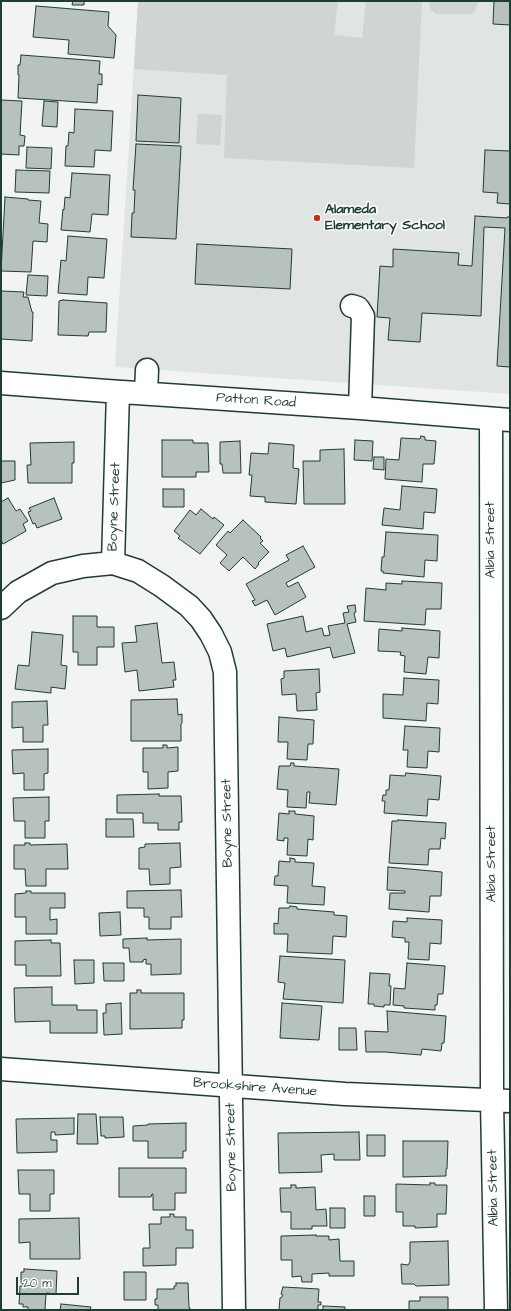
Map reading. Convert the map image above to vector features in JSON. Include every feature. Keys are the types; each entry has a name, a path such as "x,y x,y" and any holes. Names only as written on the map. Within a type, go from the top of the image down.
{"street":[{"path":"352,306 358,308 363,316 362,384 360,408"},
{"path":"146,394 147,370"},
{"name":"Patton Road","path":"1,383 500,419"},
{"name":"Boyne Street","path":"118,392 113,564 138,571 162,586 189,606 201,619 211,634 220,652 226,672 234,1310"},
{"name":"Albia Street","path":"496,1310 501,1101 500,419"},
{"path":"1,608 18,592 52,573 83,566 113,564"},
{"name":"Brookshire Avenue","path":"1,1069 345,1094 501,1101"}],"shaded area":[{"name":"Alameda Elementary School","path":"138,1 510,1 510,394 115,367"},
{"path":"138,1 338,1 334,35 362,38 366,1 422,1 414,168 224,158 227,75 134,69"},
{"path":"429,1 478,1 475,12 470,14 436,14 431,10"},
{"path":"198,114 222,115 220,145 196,144"}],"building":[{"path":"73,1 84,1 84,5 72,5"},
{"path":"494,1 510,1 510,25 493,24"},
{"path":"36,6 109,12 108,26 116,35 114,58 68,54 69,40 33,37"},
{"path":"21,55 100,61 99,74 102,74 102,85 98,84 97,103 18,98 18,65 20,65"},
{"path":"138,95 181,98 179,143 136,141"},
{"path":"1,100 22,101 20,135 25,136 24,146 19,146 19,155 1,154"},
{"path":"44,101 58,102 57,127 42,126"},
{"path":"75,109 113,111 111,151 95,150 94,167 65,166 66,146 68,146 69,132 74,133"},
{"path":"136,144 181,146 176,239 131,237 132,213 134,213 135,190 133,190"},
{"path":"27,147 52,148 51,169 26,168"},
{"path":"485,150 510,151 510,204 497,203 498,193 483,192"},
{"path":"16,170 50,171 49,193 15,192"},
{"path":"72,173 110,175 108,215 92,214 90,232 61,230 65,197 70,198"},
{"path":"5,197 41,201 39,223 48,224 47,242 33,241 31,272 1,271"},
{"path":"475,216 510,217 510,367 497,366 505,228 484,227 481,316 422,313 420,342 388,340 390,318 377,317 380,266 393,267 393,249 459,253 458,265 472,266"},
{"path":"68,236 107,239 104,278 88,277 87,295 58,293 61,260 66,261"},
{"path":"197,244 292,249 290,289 195,284"},
{"path":"28,275 48,276 47,296 26,295"},
{"path":"1,291 24,292 23,297 28,297 33,312 32,341 1,339"},
{"path":"59,301 107,303 106,332 89,332 88,336 58,335"},
{"path":"421,436 425,437 425,440 436,441 434,464 423,464 422,482 385,479 386,459 399,460 401,438 420,439"},
{"path":"162,440 193,440 193,443 208,443 209,472 196,472 196,477 162,477"},
{"path":"355,440 373,441 372,461 354,460"},
{"path":"240,441 241,473 223,473 222,464 220,464 220,442"},
{"path":"74,442 72,483 28,483 27,465 31,465 30,443"},
{"path":"269,443 294,445 293,468 299,469 296,504 265,502 265,497 250,496 252,475 249,475 251,453 268,454"},
{"path":"344,449 345,504 304,504 303,461 320,461 320,450"},
{"path":"374,457 384,457 384,470 373,469"},
{"path":"1,461 15,461 15,480 1,483"},
{"path":"402,486 437,489 435,513 424,512 423,529 382,525 384,508 400,510"},
{"path":"163,489 184,489 184,507 163,507"},
{"path":"8,498 16,511 20,509 28,521 23,524 26,531 3,544 1,540 1,502"},
{"path":"54,498 62,519 37,528 35,523 33,524 28,512 31,511 29,508"},
{"path":"201,509 213,519 214,517 224,525 200,554 178,538 180,536 174,531 190,510 196,515"},
{"path":"243,520 261,537 260,538 263,541 260,543 269,552 258,563 259,564 255,569 243,557 229,571 220,563 227,555 216,545 228,531 230,533"},
{"path":"386,532 438,535 437,561 425,560 424,577 383,573 383,571 381,571"},
{"path":"303,546 315,567 286,583 288,587 298,582 306,597 275,615 267,600 255,606 252,601 255,600 246,584 289,560 286,555"},
{"path":"402,581 442,583 441,609 426,609 425,625 364,621 366,588 386,590 386,583 402,584"},
{"path":"355,605 356,612 354,613 356,622 347,624 355,653 333,658 330,647 287,657 285,648 273,651 267,624 303,616 306,632 322,628 324,636 330,635 328,626 345,623 343,613 349,612 347,606"},
{"path":"73,616 97,616 97,627 114,627 114,647 97,647 97,665 78,665 78,652 73,652"},
{"path":"157,623 162,663 174,662 176,680 173,680 174,687 139,691 137,670 125,672 122,643 137,642 135,626"},
{"path":"402,628 440,631 439,658 428,657 426,674 404,672 405,656 400,655 401,652 378,651 379,629 402,631"},
{"path":"32,632 63,635 61,665 67,666 65,689 51,687 51,693 15,689 18,665 29,666"},
{"path":"319,669 320,692 316,693 317,710 297,711 296,694 282,695 281,679 284,678 284,671"},
{"path":"404,678 439,680 438,704 427,703 426,721 383,718 383,694 403,695"},
{"path":"177,699 178,715 182,714 181,741 131,741 131,700"},
{"path":"47,701 48,725 43,725 43,742 23,742 23,727 12,728 12,702"},
{"path":"279,717 314,720 313,744 308,744 307,760 287,759 288,742 278,742"},
{"path":"405,726 440,728 439,752 428,751 427,768 407,767 408,750 403,750"},
{"path":"163,745 167,745 167,748 178,747 178,771 168,772 168,788 148,789 148,772 143,772 143,748 163,748"},
{"path":"48,749 48,773 44,774 44,790 24,790 24,773 13,774 12,750"},
{"path":"291,763 294,763 294,766 339,769 336,805 309,803 310,792 307,792 306,808 287,807 288,790 277,789 279,766 290,766"},
{"path":"406,773 441,776 439,800 428,799 427,816 384,813 385,801 382,801 383,795 386,795 386,790 389,790 390,775 405,776"},
{"path":"159,794 159,796 181,796 182,822 179,822 179,830 158,830 158,823 143,823 143,813 117,813 117,795"},
{"path":"49,797 49,821 45,821 45,838 25,838 25,821 14,821 13,798"},
{"path":"289,811 295,811 295,814 314,816 313,840 308,839 307,856 287,855 288,838 284,838 284,841 277,840 279,813 289,814"},
{"path":"106,819 133,819 134,837 106,837"},
{"path":"398,820 446,823 445,839 441,838 440,849 429,849 428,865 389,863 392,821"},
{"path":"25,843 30,843 30,845 67,844 68,869 46,869 46,886 26,886 25,869 14,869 14,845 25,845"},
{"path":"180,843 181,867 170,868 170,884 150,885 149,869 139,869 139,848 145,847 145,844"},
{"path":"290,858 295,859 295,862 314,863 312,886 325,887 324,905 287,903 288,886 274,885 275,876 278,876 279,861 290,862"},
{"path":"388,867 442,872 441,896 430,896 429,912 389,909 390,893 405,893 405,891 387,890"},
{"path":"181,890 182,917 171,917 171,929 149,929 149,917 144,917 144,908 127,908 127,891"},
{"path":"26,891 31,891 31,893 65,893 65,908 50,908 50,920 57,919 57,934 26,934 26,917 15,917 15,894 26,893"},
{"path":"290,906 297,907 297,909 334,912 334,915 347,916 346,937 333,936 332,954 287,952 288,934 274,934 274,923 278,924 279,908 289,908"},
{"path":"120,912 121,935 100,936 99,913"},
{"path":"407,918 442,920 441,944 430,943 429,960 408,959 409,942 405,942 405,938 392,937 393,921 407,922"},
{"path":"147,938 147,940 181,939 181,974 151,975 151,964 146,964 146,959 143,960 143,962 130,962 129,948 123,948 123,939"},
{"path":"51,940 51,943 60,943 61,976 26,976 26,965 15,965 15,941"},
{"path":"280,956 345,960 343,1003 283,999 285,983 278,982"},
{"path":"74,960 94,960 94,983 75,984"},
{"path":"103,963 124,963 124,981 104,981"},
{"path":"407,963 445,966 443,994 438,994 435,1010 404,1008 404,1006 393,1005 394,988 405,989"},
{"path":"370,973 390,974 390,1005 384,1005 384,1007 368,1004"},
{"path":"52,987 52,1005 77,1005 77,1010 97,1010 97,1033 50,1033 50,1021 15,1022 14,988"},
{"path":"137,990 141,990 141,993 184,993 184,1020 182,1020 182,1028 130,1029 130,993 137,993"},
{"path":"121,1003 122,1034 104,1035 103,1013 106,1013 106,1004"},
{"path":"282,1003 322,1006 319,1040 280,1038"},
{"path":"387,1011 446,1016 444,1043 442,1043 441,1051 422,1049 421,1055 366,1052 365,1031 388,1032"},
{"path":"339,1028 356,1028 357,1050 339,1050"},
{"path":"78,1114 96,1114 98,1144 77,1144"},
{"path":"100,1117 123,1117 124,1137 105,1138 105,1136 101,1136"},
{"path":"74,1118 74,1134 55,1135 55,1132 51,1132 51,1140 57,1140 57,1152 17,1153 16,1119"},
{"path":"186,1123 186,1151 183,1151 183,1158 148,1158 148,1141 133,1141 133,1126"},
{"path":"359,1132 360,1160 334,1160 334,1154 321,1155 322,1172 279,1173 278,1133"},
{"path":"367,1135 385,1135 385,1156 367,1156"},
{"path":"403,1141 448,1141 446,1176 403,1177"},
{"path":"119,1168 186,1168 186,1193 175,1193 175,1210 153,1210 153,1194 151,1197 119,1197"},
{"path":"18,1170 54,1170 54,1194 50,1194 50,1211 30,1211 30,1194 19,1194"},
{"path":"430,1183 435,1183 435,1185 447,1185 446,1214 437,1214 437,1227 415,1228 415,1226 403,1226 403,1212 396,1212 396,1184 430,1185"},
{"path":"291,1185 296,1185 296,1188 315,1187 316,1210 326,1209 327,1226 312,1226 312,1229 291,1229 291,1212 281,1212 280,1188 291,1188"},
{"path":"364,1196 375,1196 375,1216 364,1216"},
{"path":"330,1208 345,1208 345,1228 330,1228"},
{"path":"170,1214 174,1214 174,1217 186,1217 186,1230 193,1230 193,1248 176,1248 176,1265 143,1266 143,1248 150,1248 149,1224 161,1224 161,1217 170,1217"},
{"path":"79,1218 80,1259 30,1259 30,1242 19,1243 19,1219"},
{"path":"281,1236 329,1236 329,1240 339,1239 340,1261 354,1261 354,1276 329,1276 329,1273 312,1274 312,1282 302,1282 301,1276 292,1277 292,1260 281,1260"},
{"path":"448,1241 449,1285 416,1286 414,1284 402,1284 401,1264 408,1265 410,1262 410,1242"},
{"path":"24,1269 57,1271 56,1294 46,1293 45,1310 28,1310 28,1307 23,1307 23,1304 19,1304 20,1286 23,1286 23,1283 21,1283 21,1272 24,1272"},
{"path":"124,1272 146,1272 146,1300 124,1300"},
{"path":"176,1283 188,1283 190,1310 158,1310 158,1305 155,1305 155,1299 157,1299 157,1289 174,1289"},
{"path":"283,1287 319,1289 318,1302 321,1302 321,1305 318,1305 318,1310 279,1310 280,1298 283,1295 281,1294"},
{"path":"420,1297 448,1297 448,1310 409,1310 409,1301 420,1301"},
{"path":"61,1304 91,1307 90,1310 60,1310"},
{"path":"323,1306 345,1307 345,1310 323,1310"}],"place":[{"name":"Alameda Elementary School","path":"317,218"}]}
